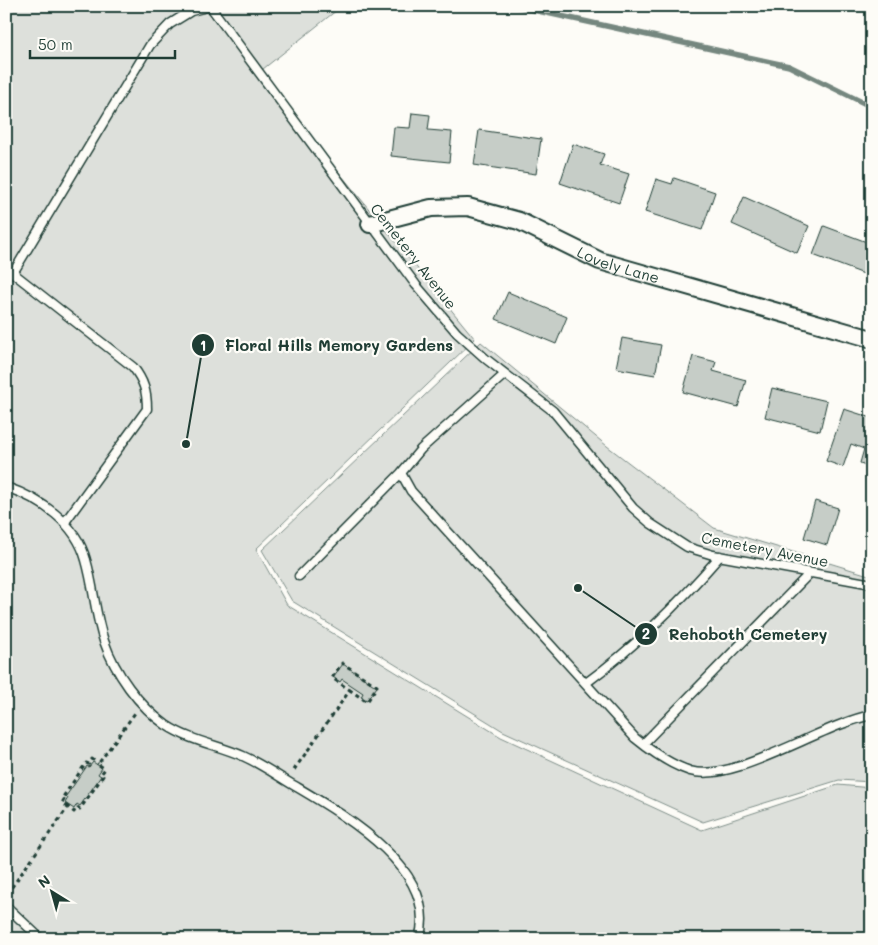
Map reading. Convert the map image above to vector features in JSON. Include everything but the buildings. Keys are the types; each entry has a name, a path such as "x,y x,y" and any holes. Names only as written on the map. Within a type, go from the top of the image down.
{"street":[{"name":"Lovely Lane","path":"370,224 431,208 468,207 519,222 600,261 872,339"}],"lane":[{"name":"Cemetery Avenue","path":"211,6 416,285 457,332 505,374 553,411 633,508 644,518 687,547 720,556 872,584"},
{"path":"65,522 147,409 147,394 142,379 134,367 13,273 150,45 170,24 191,11 211,6"},
{"path":"299,576 401,473 421,449 505,374"},
{"path":"401,473 411,491 586,683 643,744 659,757 692,772 719,773 763,758 816,733 872,715"},
{"path":"6,487 29,495 65,522 86,558 104,640 114,666 142,704 167,726 193,739 244,756 350,818 389,853 407,877 422,905 422,927 419,939"},
{"path":"586,683 611,665 685,595 720,556"},
{"path":"643,744 810,572"},
{"path":"6,906 41,939"}],"path":[{"path":"342,663 377,686 367,702 350,690 332,678 342,663"},
{"path":"286,781 350,690"},
{"path":"98,764 142,704"},
{"path":"92,760 105,769 101,774 103,776 80,809 77,807 74,812 68,807 62,803 65,798 63,796 86,763 89,764 92,760"},
{"path":"6,895 68,807"}],"shaded area":[{"path":"6,6 342,6 258,73 475,339 256,549 287,605 501,737 702,830 838,785 872,788 872,939 6,939"},
{"path":"481,342 607,446 714,528 872,576 872,782 839,780 703,822 503,731 292,601 262,550"}],"waterway":[{"path":"515,6 789,66 872,107"}],"place":[{"name":"Floral Hills Memory Gardens","path":"186,444"},
{"name":"Rehoboth Cemetery","path":"578,588"}]}
